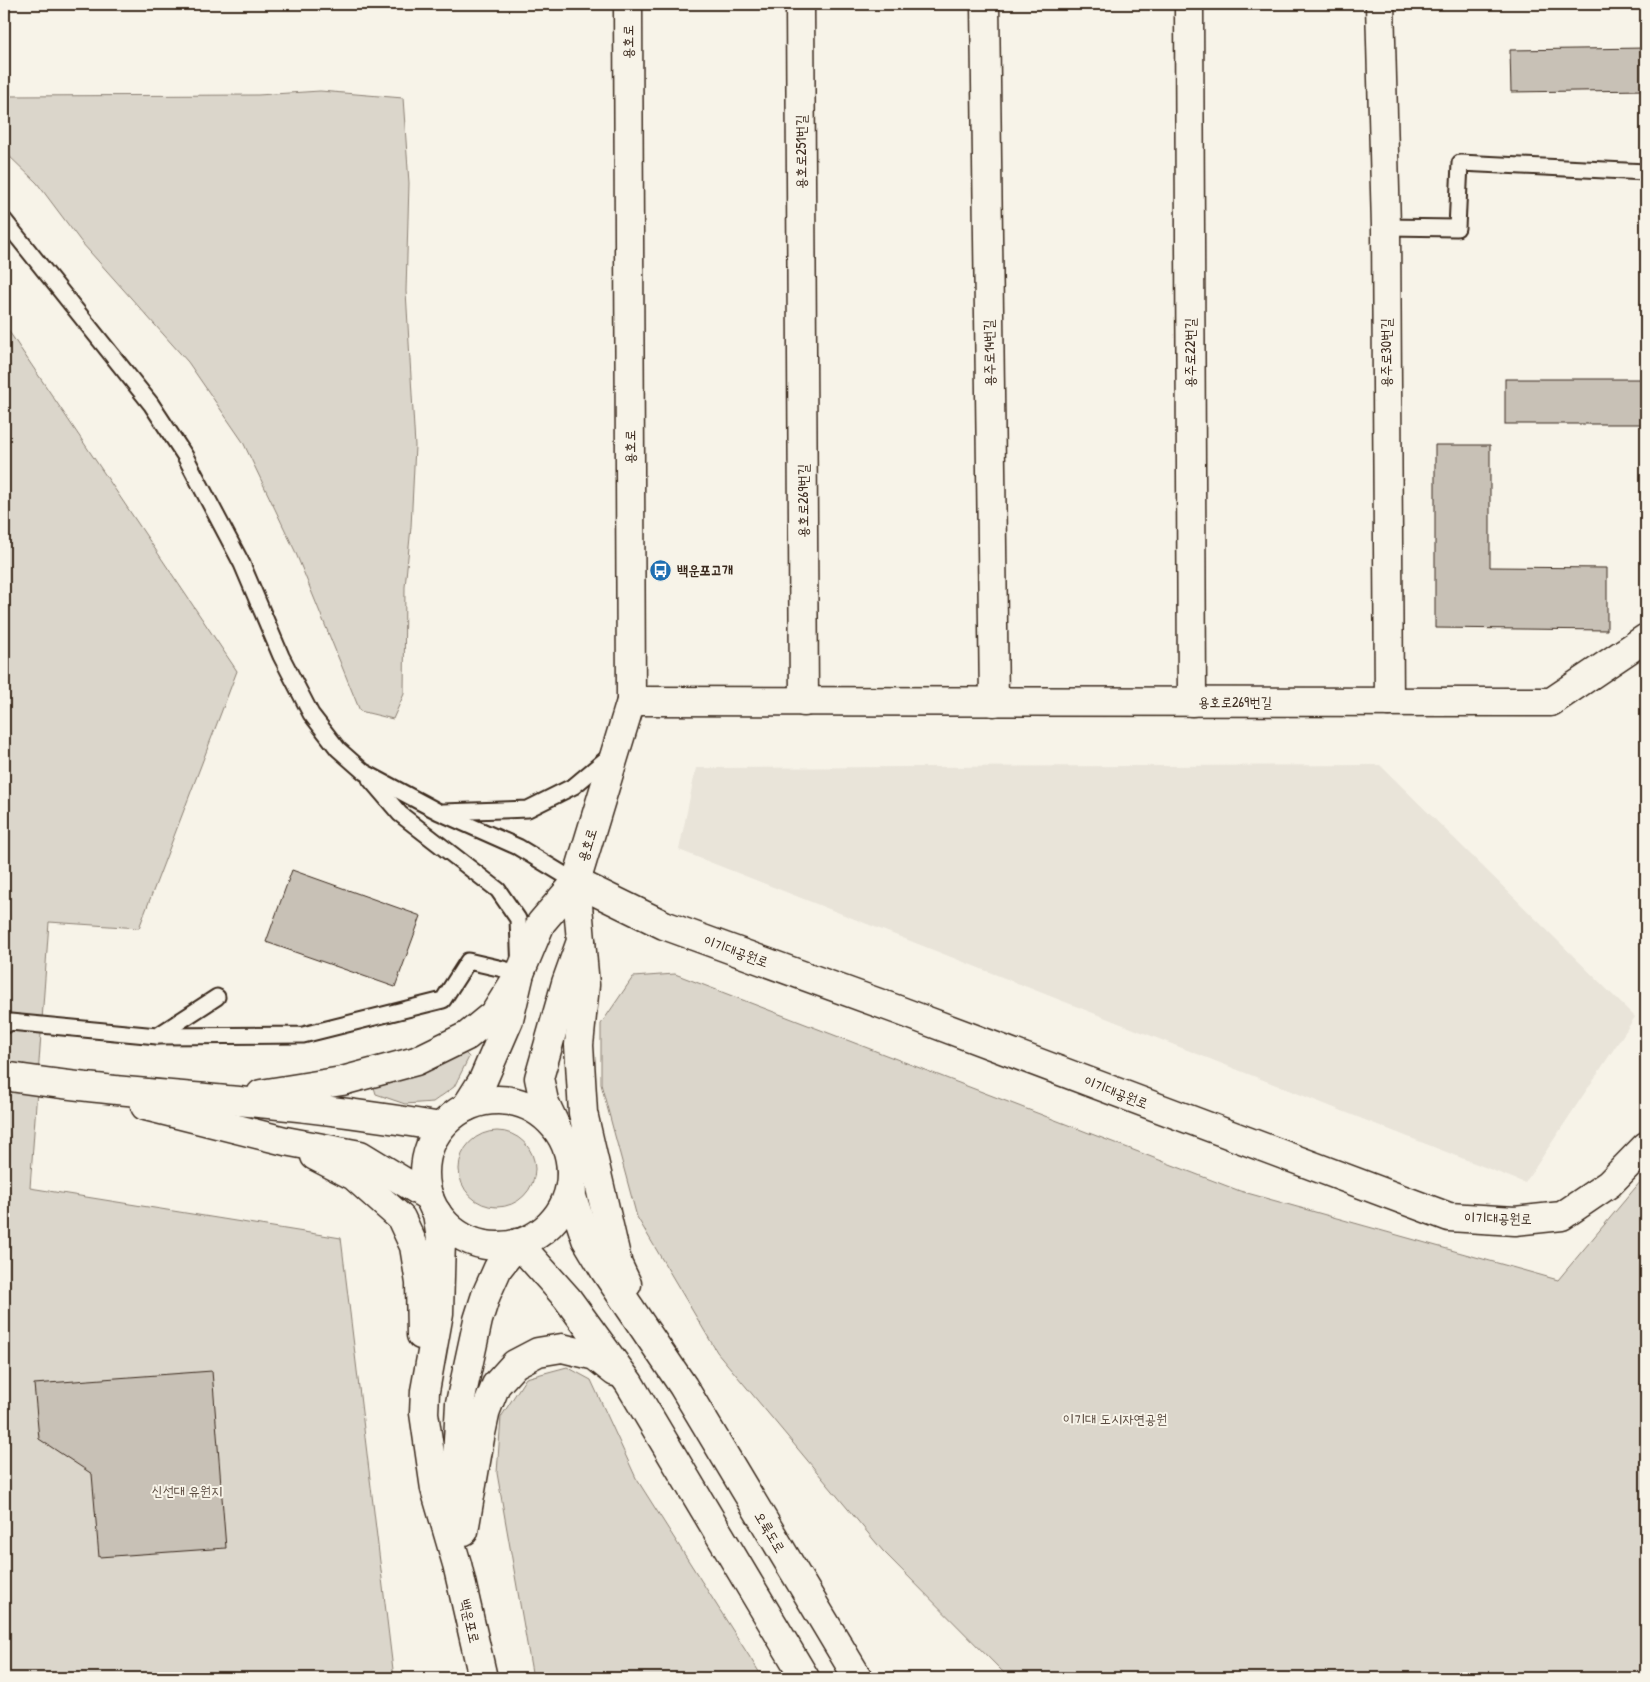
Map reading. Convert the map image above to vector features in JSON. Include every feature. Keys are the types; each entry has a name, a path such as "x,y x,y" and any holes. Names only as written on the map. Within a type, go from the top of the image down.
{"street":[{"name":"용호로","path":"576,882 631,701 628,4"},
{"name":"용호로251번길","path":"800,4 802,299"},
{"name":"용주로14번길","path":"985,4 994,702"},
{"name":"용주로22번길","path":"1188,4 1192,702"},
{"name":"용주로30번길","path":"1380,4 1386,227 1389,702"},
{"name":"용호로269번길","path":"802,299 804,702"},
{"name":"용호로269번길","path":"631,701 1551,702 1646,638"},
{"path":"576,882 580,941 586,986 579,1045 583,1113 618,1265 660,1351"},
{"path":"214,1099 342,1081 416,1061 467,1036 495,1013 520,973 541,923 576,882"},
{"name":"이기대공원로","path":"576,882 664,925 898,1010 1449,1217 1515,1221 1562,1216 1609,1184 1646,1146"},
{"path":"580,941 566,983 540,1078 544,1101 566,1146 571,1165 572,1197 586,1239 605,1271 660,1351"},
{"path":"466,1107 483,1080 509,1020 520,973"},
{"path":"4,1076 58,1085 366,1114 441,1126"},
{"path":"58,1085 285,1141 360,1155 433,1205 452,1230 473,1241 496,1246 518,1243 537,1234 553,1221 564,1205 570,1185 571,1165"},
{"path":"425,1392 438,1313 441,1238 425,1172 429,1148 441,1126 453,1115 466,1107 490,1100 516,1102 538,1112 557,1129"},
{"path":"285,1141 354,1176 401,1218 414,1246 420,1283 425,1392 424,1413 435,1489 457,1564"},
{"path":"518,1243 567,1298 628,1383 805,1678"},
{"path":"457,1564 457,1459 460,1403 478,1320 486,1295 498,1268 518,1243"},
{"path":"457,1564 486,1410 496,1385 515,1364 538,1352 562,1348 595,1356 628,1383"},
{"name":"오륙도로","path":"660,1351 683,1386 858,1678"},
{"name":"백운포로","path":"457,1564 482,1678"}],"lane":[{"path":"1386,227 1457,228 1460,163 1646,172"},
{"path":"4,220 151,404 175,441 242,564 281,656 311,714 338,749 364,772 400,814 498,890 518,919 520,973 468,961 442,1000 303,1035 157,1036 10,1022 4,1026"},
{"path":"439,812 528,809 574,786 616,751"},
{"path":"364,772 439,812 518,847 576,882"},
{"path":"157,1036 217,997"}],"shaded area":[{"path":"1380,765 1635,1017 1525,1183 679,850 696,768"}],"green space":[{"path":"320,91 403,98 409,183 406,291 415,446 411,527 405,587 404,694 393,719 360,711 295,551 243,442 188,362 82,243 37,183 4,151 4,96 258,95"},
{"name":"신선대 유원지","path":"4,324 237,671 139,928 49,922 30,1188 341,1238 394,1678 4,1678"},
{"name":"이기대 도시자연공원","path":"675,974 1240,1191 1558,1280 1646,1175 1646,1678 1009,1678 883,1551 717,1352 637,1217 601,1084 601,1024 633,977"},
{"path":"462,1050 469,1057 454,1087 433,1102 405,1104 376,1094 373,1084 419,1075"},
{"path":"497,1131 511,1134 524,1142 532,1155 535,1169 532,1183 524,1196 511,1204 497,1207 483,1204 470,1196 462,1183 459,1169 462,1155 470,1142 483,1134"},
{"path":"567,1367 591,1380 636,1478 763,1678 533,1678 497,1473 501,1417 526,1378"}],"building":[{"path":"1646,48 1646,90 1511,92 1510,50"},
{"path":"1505,379 1646,379 1646,424 1505,424"},
{"path":"1435,445 1490,445 1490,567 1607,568 1607,630 1435,628"},
{"path":"292,870 421,916 395,987 266,942"},
{"path":"212,1371 226,1548 99,1557 92,1474 39,1439 34,1384"}],"place":[{"name":"백운포고개","path":"661,570"}]}
